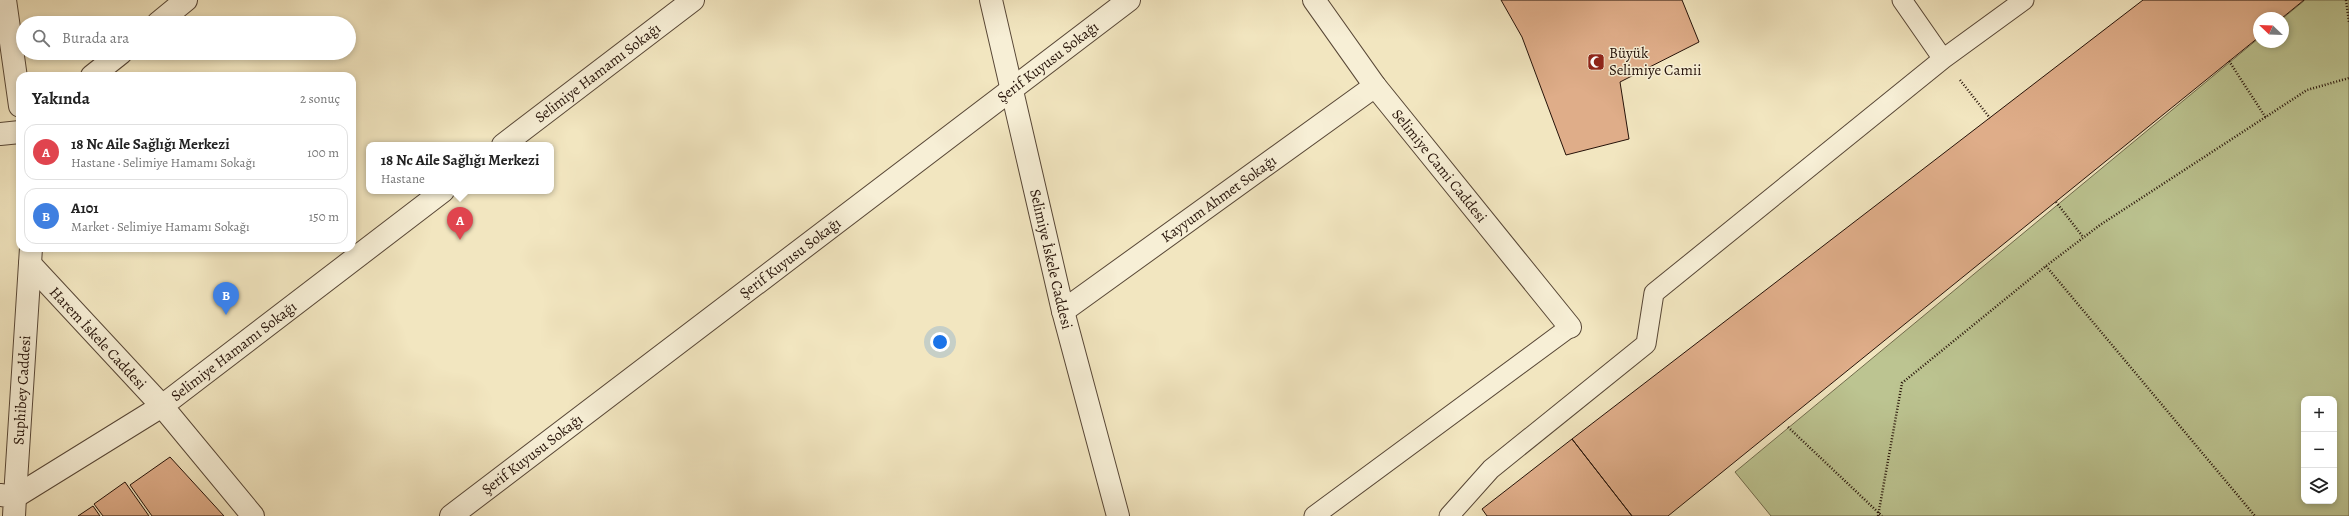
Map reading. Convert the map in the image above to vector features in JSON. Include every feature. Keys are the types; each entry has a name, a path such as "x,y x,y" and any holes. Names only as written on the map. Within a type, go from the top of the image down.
{"street":[{"path":"5,0 16,78"},
{"path":"167,16 186,0"},
{"name":"Selimiye Hamamı Sokağı","path":"507,142 693,0"},
{"name":"Selimiye İskele Caddesi","path":"991,0 1063,311 1118,516"},
{"name":"Şerif Kuyusu Sokağı","path":"451,516 1013,90 1129,0"},
{"name":"Selimiye Cami Caddesi","path":"1314,0 1375,86 1570,327"},
{"path":"97,72 112,60"},
{"name":"Kayyum Ahmet Sokağı","path":"1063,311 1375,86"},
{"path":"0,134 16,132"},
{"name":"Selimiye Hamamı Sokağı","path":"10,503 162,406 439,194"},
{"name":"Harem İskele Caddesi","path":"30,256 162,406 253,516"},
{"name":"Suphibey Caddesi","path":"10,503 30,256"}],"lane":[{"path":"1902,0 1944,59"},
{"path":"1449,516 1490,469 1646,344 1654,293 1944,59 2024,0"},
{"path":"1314,516 1570,327"}],"path":[{"path":"2346,0 2349,22"},
{"path":"1944,59 1990,118"},
{"path":"2229,61 2266,118"},
{"path":"1878,515 1902,383 2083,237 2307,90 2349,78"},
{"path":"2056,202 2083,237"},
{"path":"2046,266 2255,516"},
{"path":"1788,427 1878,515 1882,516"}],"green space":[{"path":"2305,0 2349,0 2349,516 1771,516 1735,472 2253,43 2253,48 2289,48 2289,13"}],"building":[{"name":"Büyük Selimiye Camii","path":"1501,0 1682,0 1699,42 1620,82 1629,139 1566,155 1522,37"},
{"path":"2143,0 2304,0 2289,12 2253,12 2253,42 1668,516 1632,516 1572,439"},
{"path":"1572,439 1632,516 1487,516 1482,509"},
{"path":"170,457 224,516 152,516 130,485"},
{"path":"125,482 149,516 103,516 94,504"},
{"path":"93,506 100,516 78,516"}],"place":[{"name":"Büyük Selimiye Camii","path":"1596,62"},
{"name":"18 Nc Aile Sağlığı Merkezi","path":"460,240"},
{"name":"A101","path":"226,315"}]}
